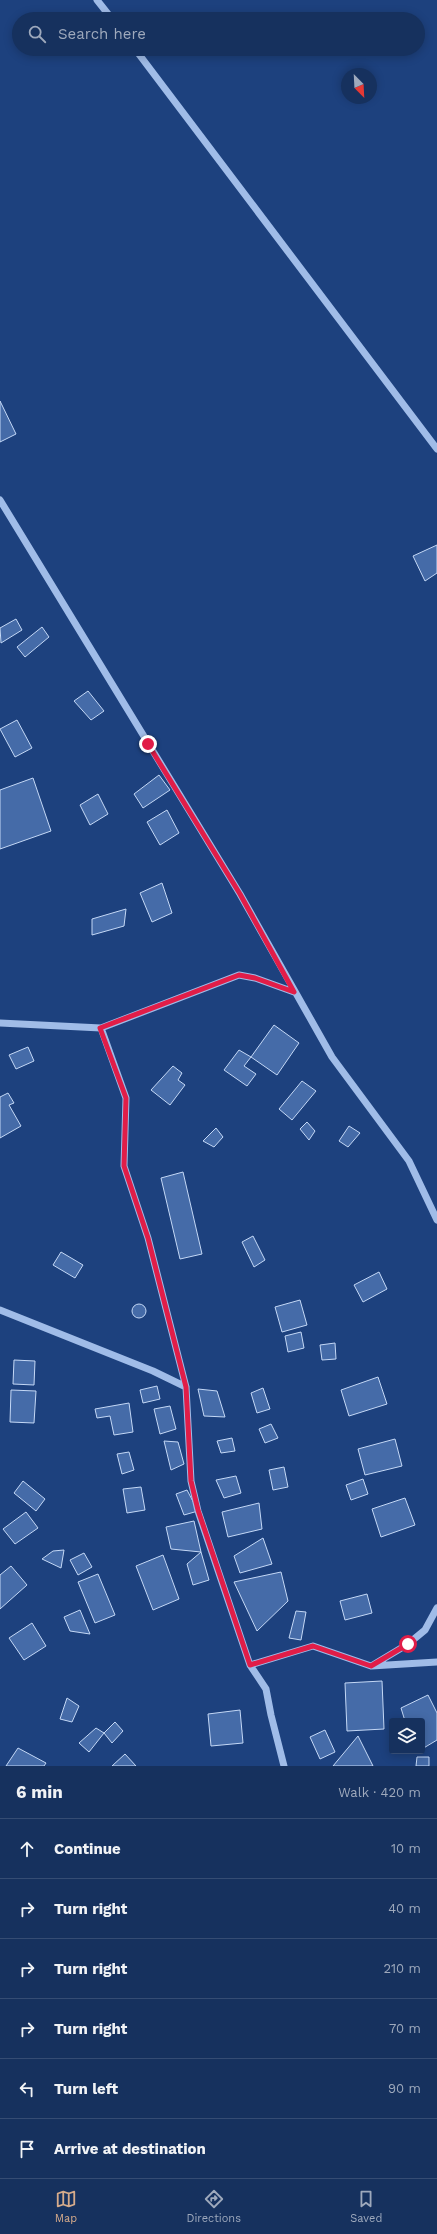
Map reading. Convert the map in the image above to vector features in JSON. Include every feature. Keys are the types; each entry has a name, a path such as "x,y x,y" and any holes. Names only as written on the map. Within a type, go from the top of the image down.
{"street":[{"path":"97,0 106,12"},
{"path":"140,56 437,449"},
{"path":"0,500 240,894 332,1057 409,1161 437,1220"},
{"path":"0,1023 100,1028 239,975 255,978 294,992"},
{"path":"100,1028 126,1098 124,1166 148,1238 186,1387 191,1481 198,1510 250,1665 266,1689 284,1766"},
{"path":"0,1310 154,1371 186,1387"},
{"path":"371,1666 408,1644 425,1630 437,1608"},
{"path":"250,1665 313,1646 371,1666 437,1662"}],"building":[{"path":"0,401 16,434 0,442"},
{"path":"437,545 437,573 425,581 413,556"},
{"path":"16,619 22,630 1,643 0,628"},
{"path":"42,627 49,637 25,657 17,647"},
{"path":"88,691 104,711 91,720 74,701"},
{"path":"17,720 32,748 15,757 0,729"},
{"path":"159,775 170,790 143,808 134,794"},
{"path":"33,778 51,831 0,849 0,790"},
{"path":"98,794 108,814 90,825 80,805"},
{"path":"167,810 179,833 160,845 147,822"},
{"path":"162,883 172,913 152,922 140,893"},
{"path":"126,909 124,926 92,935 92,919"},
{"path":"274,1025 299,1043 277,1075 251,1057"},
{"path":"28,1047 34,1061 16,1069 9,1055"},
{"path":"239,1050 251,1057 244,1066 256,1074 247,1086 224,1070"},
{"path":"173,1066 182,1073 178,1080 185,1085 170,1105 151,1090"},
{"path":"302,1081 316,1091 292,1120 279,1109"},
{"path":"8,1093 14,1103 9,1105 21,1126 0,1138 0,1097"},
{"path":"307,1122 315,1131 309,1140 300,1129"},
{"path":"349,1126 360,1133 348,1147 339,1141"},
{"path":"216,1128 223,1137 214,1147 203,1141"},
{"path":"183,1172 202,1254 180,1259 161,1178"},
{"path":"253,1236 265,1260 254,1267 242,1242"},
{"path":"61,1252 83,1265 75,1278 53,1265"},
{"path":"379,1272 387,1289 363,1302 354,1285"},
{"path":"300,1300 307,1325 282,1332 275,1307"},
{"path":"136,1304 142,1304 146,1308 146,1314 142,1318 136,1318 132,1314 132,1308"},
{"path":"301,1332 304,1348 288,1352 285,1336"},
{"path":"335,1343 336,1359 322,1360 320,1345"},
{"path":"14,1360 35,1361 34,1385 13,1384"},
{"path":"378,1377 387,1404 349,1416 341,1390"},
{"path":"157,1386 160,1399 143,1403 140,1390"},
{"path":"263,1388 270,1409 257,1413 251,1393"},
{"path":"198,1389 217,1391 225,1417 204,1416"},
{"path":"11,1390 36,1391 34,1423 10,1422"},
{"path":"129,1403 133,1432 114,1435 110,1416 97,1418 95,1409"},
{"path":"170,1406 176,1429 160,1434 154,1409"},
{"path":"271,1424 278,1438 265,1443 259,1429"},
{"path":"232,1438 235,1451 221,1453 217,1441"},
{"path":"395,1439 402,1466 365,1475 358,1449"},
{"path":"164,1441 178,1442 184,1464 171,1470"},
{"path":"129,1452 134,1470 122,1474 117,1454"},
{"path":"284,1467 288,1487 273,1490 269,1470"},
{"path":"236,1476 241,1493 224,1498 216,1480"},
{"path":"363,1479 368,1494 351,1500 346,1485"},
{"path":"23,1481 45,1499 36,1511 14,1493"},
{"path":"141,1487 145,1510 127,1513 123,1489"},
{"path":"187,1490 198,1511 184,1515 176,1494"},
{"path":"405,1498 415,1525 381,1537 372,1509"},
{"path":"259,1503 262,1529 228,1537 222,1512"},
{"path":"26,1512 38,1528 15,1544 3,1529"},
{"path":"194,1521 201,1552 171,1549 166,1527"},
{"path":"263,1538 272,1564 240,1573 234,1556"},
{"path":"64,1550 61,1568 42,1559 53,1551"},
{"path":"201,1552 209,1580 193,1585 187,1564"},
{"path":"84,1553 92,1567 78,1575 70,1560"},
{"path":"163,1555 179,1599 153,1610 136,1566"},
{"path":"11,1566 27,1585 0,1609 0,1575"},
{"path":"281,1572 288,1601 257,1631 234,1582"},
{"path":"98,1574 115,1615 95,1623 78,1582"},
{"path":"367,1594 372,1613 345,1620 340,1601"},
{"path":"80,1610 90,1634 70,1631 64,1617"},
{"path":"296,1611 306,1612 301,1640 289,1638"},
{"path":"32,1623 46,1646 24,1660 9,1638"},
{"path":"382,1681 384,1729 347,1731 345,1683"},
{"path":"428,1695 437,1713 437,1740 425,1747 425,1718 404,1718 401,1708"},
{"path":"67,1698 79,1706 72,1722 60,1719"},
{"path":"240,1710 243,1743 211,1746 208,1714"},
{"path":"115,1722 123,1731 112,1743 104,1733"},
{"path":"96,1728 104,1733 89,1752 79,1743"},
{"path":"325,1730 335,1752 320,1759 310,1737"},
{"path":"358,1736 373,1766 333,1766"},
{"path":"18,1748 46,1763 44,1766 6,1766"},
{"path":"125,1754 136,1766 112,1766"},
{"path":"417,1757 429,1757 429,1766 416,1766"}],"route":[{"path":"148,744 240,894 294,992 255,978 239,975 100,1028 120,1078 126,1098 124,1166 132,1197 148,1238 186,1387 191,1481 198,1510 250,1665 313,1646 371,1666 408,1644"}]}
